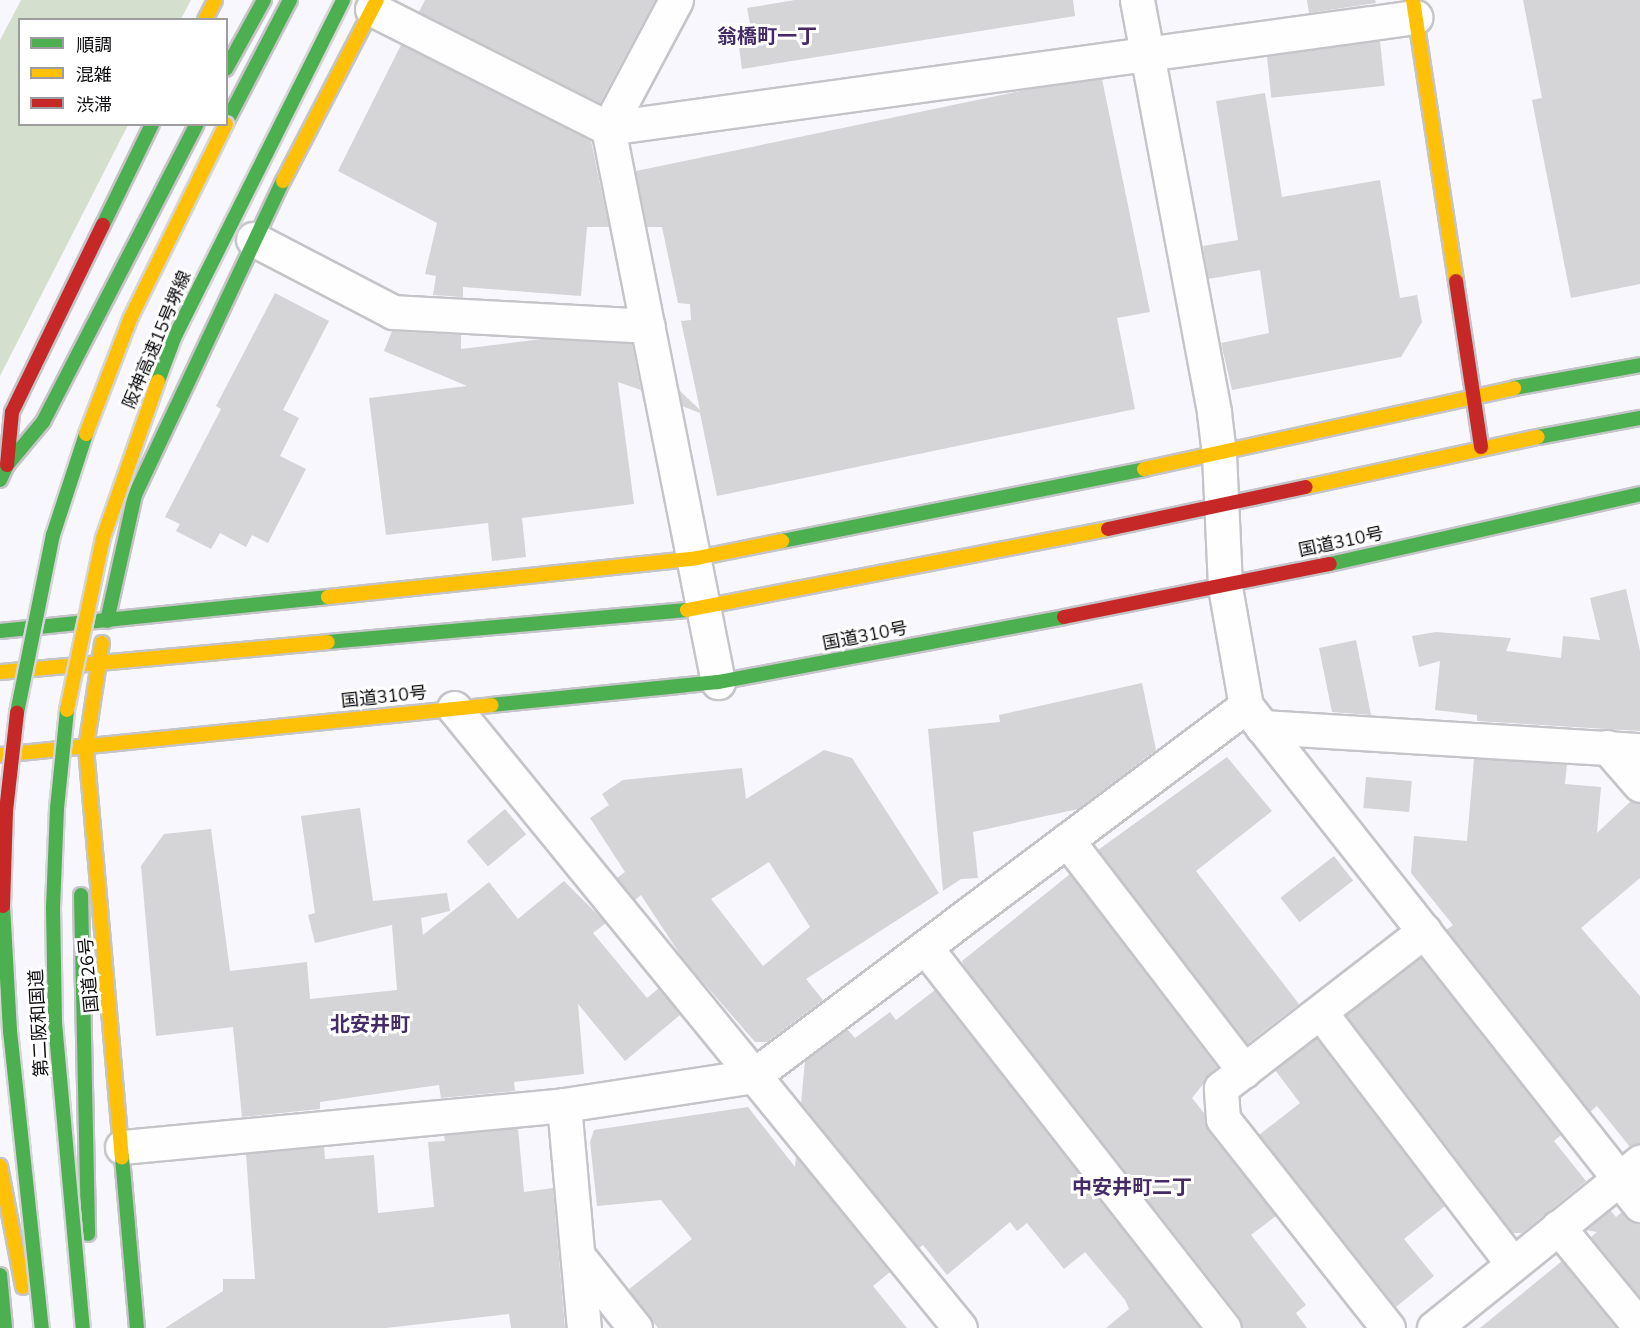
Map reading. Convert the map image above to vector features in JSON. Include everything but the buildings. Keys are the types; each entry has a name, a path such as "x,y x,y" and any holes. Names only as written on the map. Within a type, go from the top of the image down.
{"main road":[{"path":"206,18 215,0"},
{"path":"228,65 264,0"},
{"name":"阪神高速15号堺線","path":"228,120 290,0"},
{"name":"阪神高速15号堺線","path":"66,716 103,538 175,336 222,238 364,3"},
{"name":"国道26号","path":"137,1328 86,748 98,664 135,495 364,3"},
{"path":"1414,9 1480,447"},
{"path":"7,465 12,412 151,126"},
{"path":"0,480 7,465 43,422 88,327 196,126"},
{"name":"阪神高速15号堺線","path":"17,712 53,535 88,428 131,318 225,126"},
{"path":"0,631 198,613 697,558 1219,454 1472,396 1640,365"},
{"path":"0,672 705,608 1222,506 1480,447 1640,416"},
{"name":"国道310号","path":"0,755 718,682 1225,586 1640,496"},
{"name":"第二阪和国道","path":"17,712 6,811 3,912 10,1031 42,1328"},
{"name":"第二阪和国道","path":"66,716 55,841 55,1023 82,1328"},
{"path":"86,748 80,925 88,1233 96,1328"},
{"path":"0,1166 21,1268 25,1308"},
{"path":"0,1275 5,1328"}],"street":[{"path":"676,0 608,128 697,558 718,682"},
{"path":"1137,0 1219,454 1225,586 1254,716 1424,931 1629,1170 1640,1205"},
{"path":"364,3 608,128 1145,52 1414,9"},
{"path":"254,239 393,312 648,326"},
{"path":"454,708 960,1328"},
{"path":"122,1147 564,1105 753,1076 1067,840 1254,716 1640,750"},
{"path":"1607,747 1640,785"},
{"path":"1067,840 1244,1071"},
{"path":"1388,1328 1223,1119 1221,1088 1424,931"},
{"path":"925,947 1224,1328"},
{"path":"1320,1012 1513,1264"},
{"path":"564,1105 584,1328"},
{"path":"1436,1327 1629,1170"},
{"path":"1558,1227 1640,1327"},
{"path":"578,1256 635,1328"}],"green space":[{"path":"21,0 191,0 182,18 18,18 18,126 127,126 0,376 0,40"}],"traffic: fast":[{"path":"228,65 264,0"},
{"path":"228,119 290,0"},
{"path":"158,381 175,336 343,0"},
{"path":"103,225 151,126"},
{"path":"0,480 7,465 43,422 196,126"},
{"path":"107,621 135,495 283,181"},
{"path":"1514,388 1640,365"},
{"path":"1538,437 1640,418"},
{"path":"17,713 53,535 86,434"},
{"path":"782,541 1144,469"},
{"path":"1330,564 1640,494"},
{"path":"0,631 328,597"},
{"path":"328,642 687,610"},
{"path":"491,705 718,682 1064,617"},
{"path":"67,710 57,808 53,908 55,1023 83,1328"},
{"path":"81,895 88,1234"},
{"path":"3,906 10,1031 42,1328"},
{"path":"122,1157 137,1328"},
{"path":"0,1275 5,1328"}],"traffic: slow":[{"path":"206,18 215,0"},
{"path":"283,181 377,0"},
{"path":"1413,0 1456,281"},
{"path":"86,434 131,317 225,126"},
{"path":"67,710 103,538 158,381"},
{"path":"1144,469 1514,388"},
{"path":"1306,487 1538,437"},
{"path":"687,610 1108,529"},
{"path":"328,597 697,558 782,541"},
{"path":"0,672 328,642"},
{"path":"102,643 86,748 122,1157"},
{"path":"0,755 491,705"},
{"path":"0,1166 23,1287"}],"traffic: jam":[{"path":"7,465 12,412 103,225"},
{"path":"1456,281 1481,447"},
{"path":"1108,529 1306,487"},
{"path":"1064,617 1330,564"},
{"path":"3,906 6,811 17,713"}],"district":[{"name":"翁橋町一丁","path":"767,36"},
{"name":"北安井町","path":"370,1024"},
{"name":"中安井町二丁","path":"1132,1187"}]}
